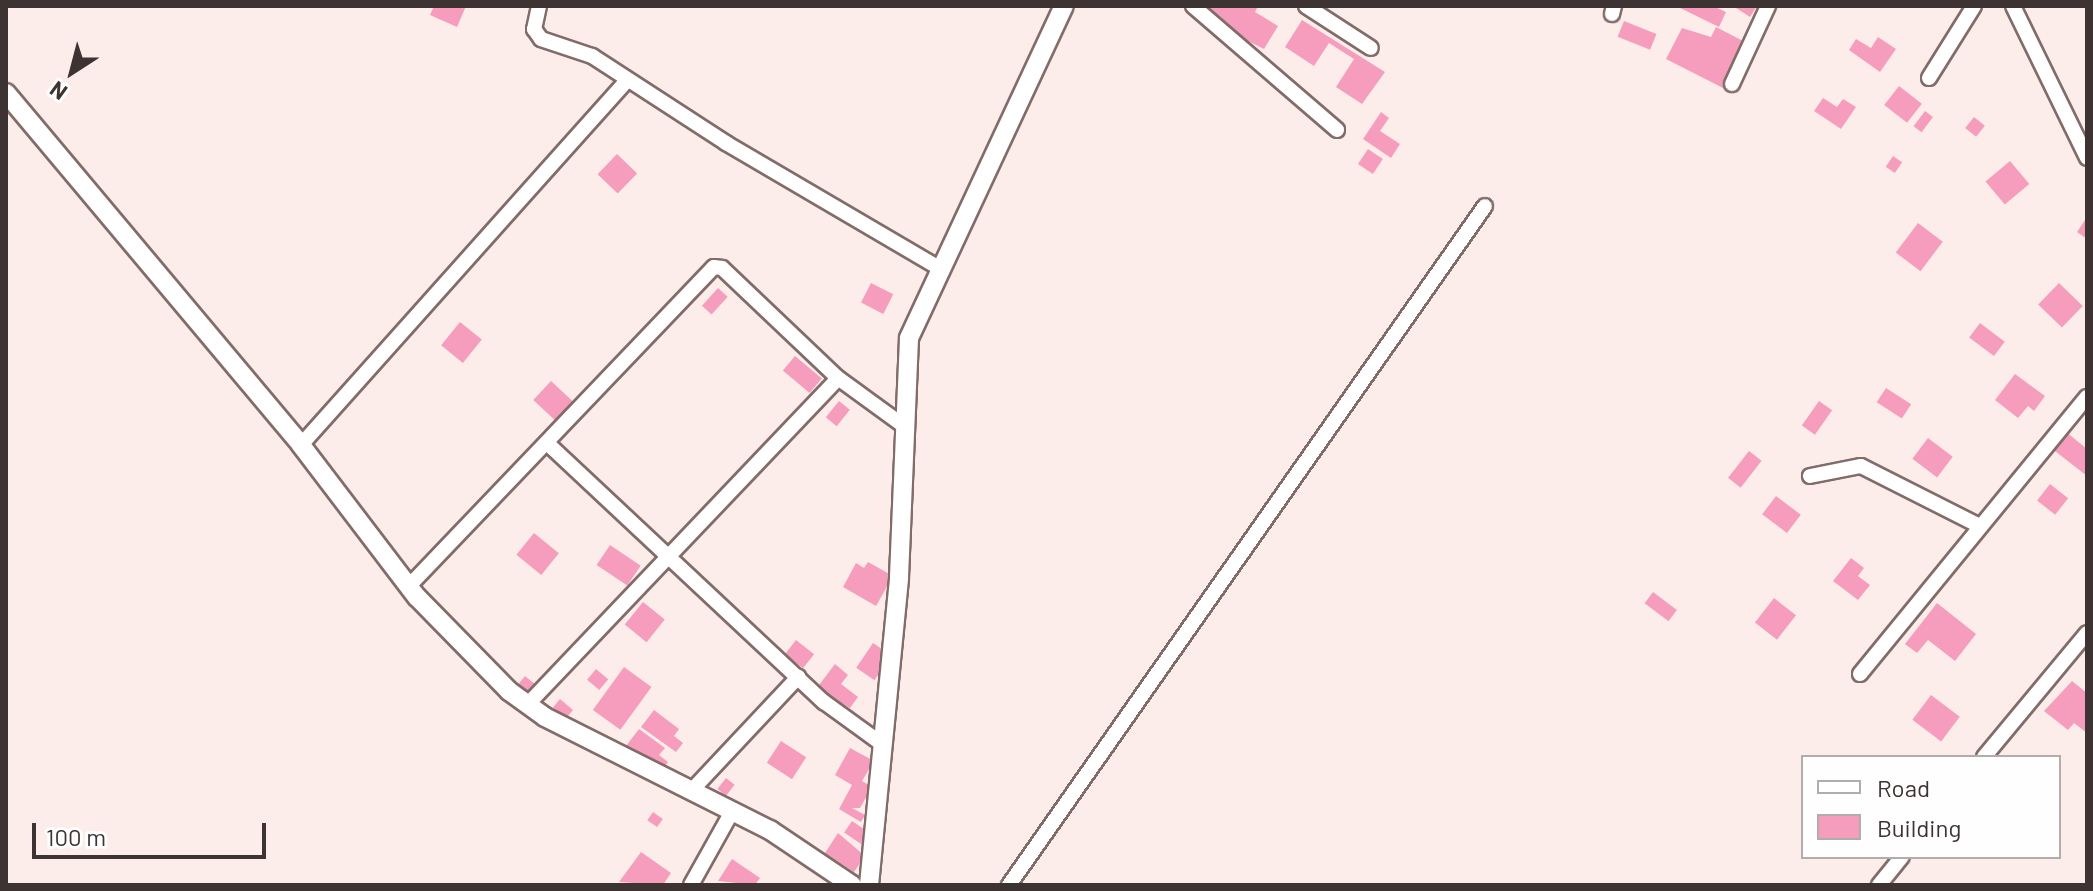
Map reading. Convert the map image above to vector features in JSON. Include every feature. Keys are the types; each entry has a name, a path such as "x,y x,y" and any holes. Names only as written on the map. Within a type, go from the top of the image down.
{"street":[{"path":"539,6 534,29 538,37 592,56 627,81 939,268"},
{"path":"869,885 899,577 909,338 939,268 1064,6"},
{"path":"1193,6 1337,130"},
{"path":"1306,6 1371,48"},
{"path":"1732,84 1768,6"},
{"path":"1929,78 1974,6"},
{"path":"2013,6 2087,158"},
{"path":"301,445 627,81"},
{"path":"6,93 301,445 409,586 527,705 733,810 852,885"},
{"path":"1009,885 1485,206"},
{"path":"409,586 714,267 722,268 838,378 904,426"},
{"path":"527,705 838,378"},
{"path":"1860,674 2087,397"},
{"path":"548,444 798,677 882,744"},
{"path":"1810,476 1861,466 1980,526"},
{"path":"1986,755 2087,633"},
{"path":"693,789 798,677"},
{"path":"691,885 733,810"},
{"path":"1879,885 1900,859"}],"building":[{"path":"434,6 466,6 457,27 430,15"},
{"path":"1212,6 1258,6 1255,12 1278,26 1264,49 1242,38 1209,10"},
{"path":"1676,6 1713,6 1726,12 1719,27"},
{"path":"1733,6 1757,6 1750,17"},
{"path":"1302,20 1385,72 1362,104 1336,87 1354,59 1329,43 1314,66 1285,47"},
{"path":"1624,21 1656,34 1650,50 1618,37"},
{"path":"1716,27 1749,44 1725,89 1666,59 1682,28 1711,37"},
{"path":"1878,37 1896,49 1880,72 1849,50 1856,39 1871,48"},
{"path":"1899,86 1922,104 1907,123 1884,105"},
{"path":"1823,98 1837,107 1843,99 1856,107 1841,129 1814,111"},
{"path":"1925,111 1933,117 1922,132 1914,126"},
{"path":"1381,112 1389,118 1380,131 1400,144 1391,158 1363,139"},
{"path":"1974,117 1985,126 1976,137 1965,128"},
{"path":"1368,149 1383,159 1373,174 1358,164"},
{"path":"617,154 637,173 618,194 598,174"},
{"path":"1893,156 1902,162 1895,173 1886,167"},
{"path":"2010,161 2029,184 2005,205 1985,182"},
{"path":"2087,217 2087,239 2077,232"},
{"path":"1918,223 1943,242 1920,271 1896,253"},
{"path":"871,283 893,294 883,314 861,303"},
{"path":"2059,283 2083,306 2062,328 2038,305"},
{"path":"718,288 728,297 712,315 702,306"},
{"path":"460,322 482,340 463,363 441,345"},
{"path":"1980,323 2005,342 1994,356 1969,337"},
{"path":"795,356 822,378 810,393 783,371"},
{"path":"2015,374 2045,396 2034,411 2028,406 2018,418 1995,400"},
{"path":"551,381 575,404 557,423 533,400"},
{"path":"1886,388 1911,404 1902,419 1877,402"},
{"path":"839,401 850,410 837,426 826,417"},
{"path":"1819,401 1832,410 1815,435 1802,426"},
{"path":"2065,431 2087,449 2087,476 2051,448"},
{"path":"1928,438 1953,457 1937,477 1912,459"},
{"path":"1749,451 1762,461 1741,488 1728,478"},
{"path":"2050,484 2068,498 2055,515 2037,501"},
{"path":"1776,496 1801,515 1787,533 1762,514"},
{"path":"534,533 559,553 541,575 516,555"},
{"path":"610,545 641,566 627,586 597,565"},
{"path":"1851,558 1864,568 1858,576 1870,585 1858,600 1833,581"},
{"path":"868,562 893,576 876,606 843,587 856,563 864,568"},
{"path":"1653,592 1677,610 1669,621 1645,603"},
{"path":"1774,598 1796,615 1777,640 1755,622"},
{"path":"643,602 665,620 647,642 625,625"},
{"path":"1937,603 1976,634 1955,661 1928,640 1917,653 1905,644"},
{"path":"796,640 814,654 803,668 785,654"},
{"path":"873,643 891,655 874,680 856,668"},
{"path":"835,664 848,675 841,684 858,697 850,708 816,689"},
{"path":"624,667 652,687 620,730 593,710"},
{"path":"596,669 608,679 599,690 587,680"},
{"path":"525,676 535,684 524,697 514,689"},
{"path":"2072,681 2087,693 2087,733 2074,723 2068,730 2044,711"},
{"path":"1931,695 1960,717 1941,741 1912,720"},
{"path":"560,699 573,710 566,718 553,707"},
{"path":"654,710 679,729 674,736 683,743 676,752 641,727"},
{"path":"639,729 665,748 659,755 668,762 661,772 626,746"},
{"path":"781,741 806,757 792,779 767,763"},
{"path":"850,748 874,761 862,781 872,787 860,808 852,808 865,815 861,822 839,809 852,785 835,775"},
{"path":"726,778 735,785 726,796 717,789"},
{"path":"653,812 663,819 657,827 647,820"},
{"path":"852,821 870,833 862,845 844,833"},
{"path":"838,833 865,856 854,872 825,853"},
{"path":"641,852 671,873 663,885 619,882"},
{"path":"732,859 760,878 755,885 718,881"}]}
